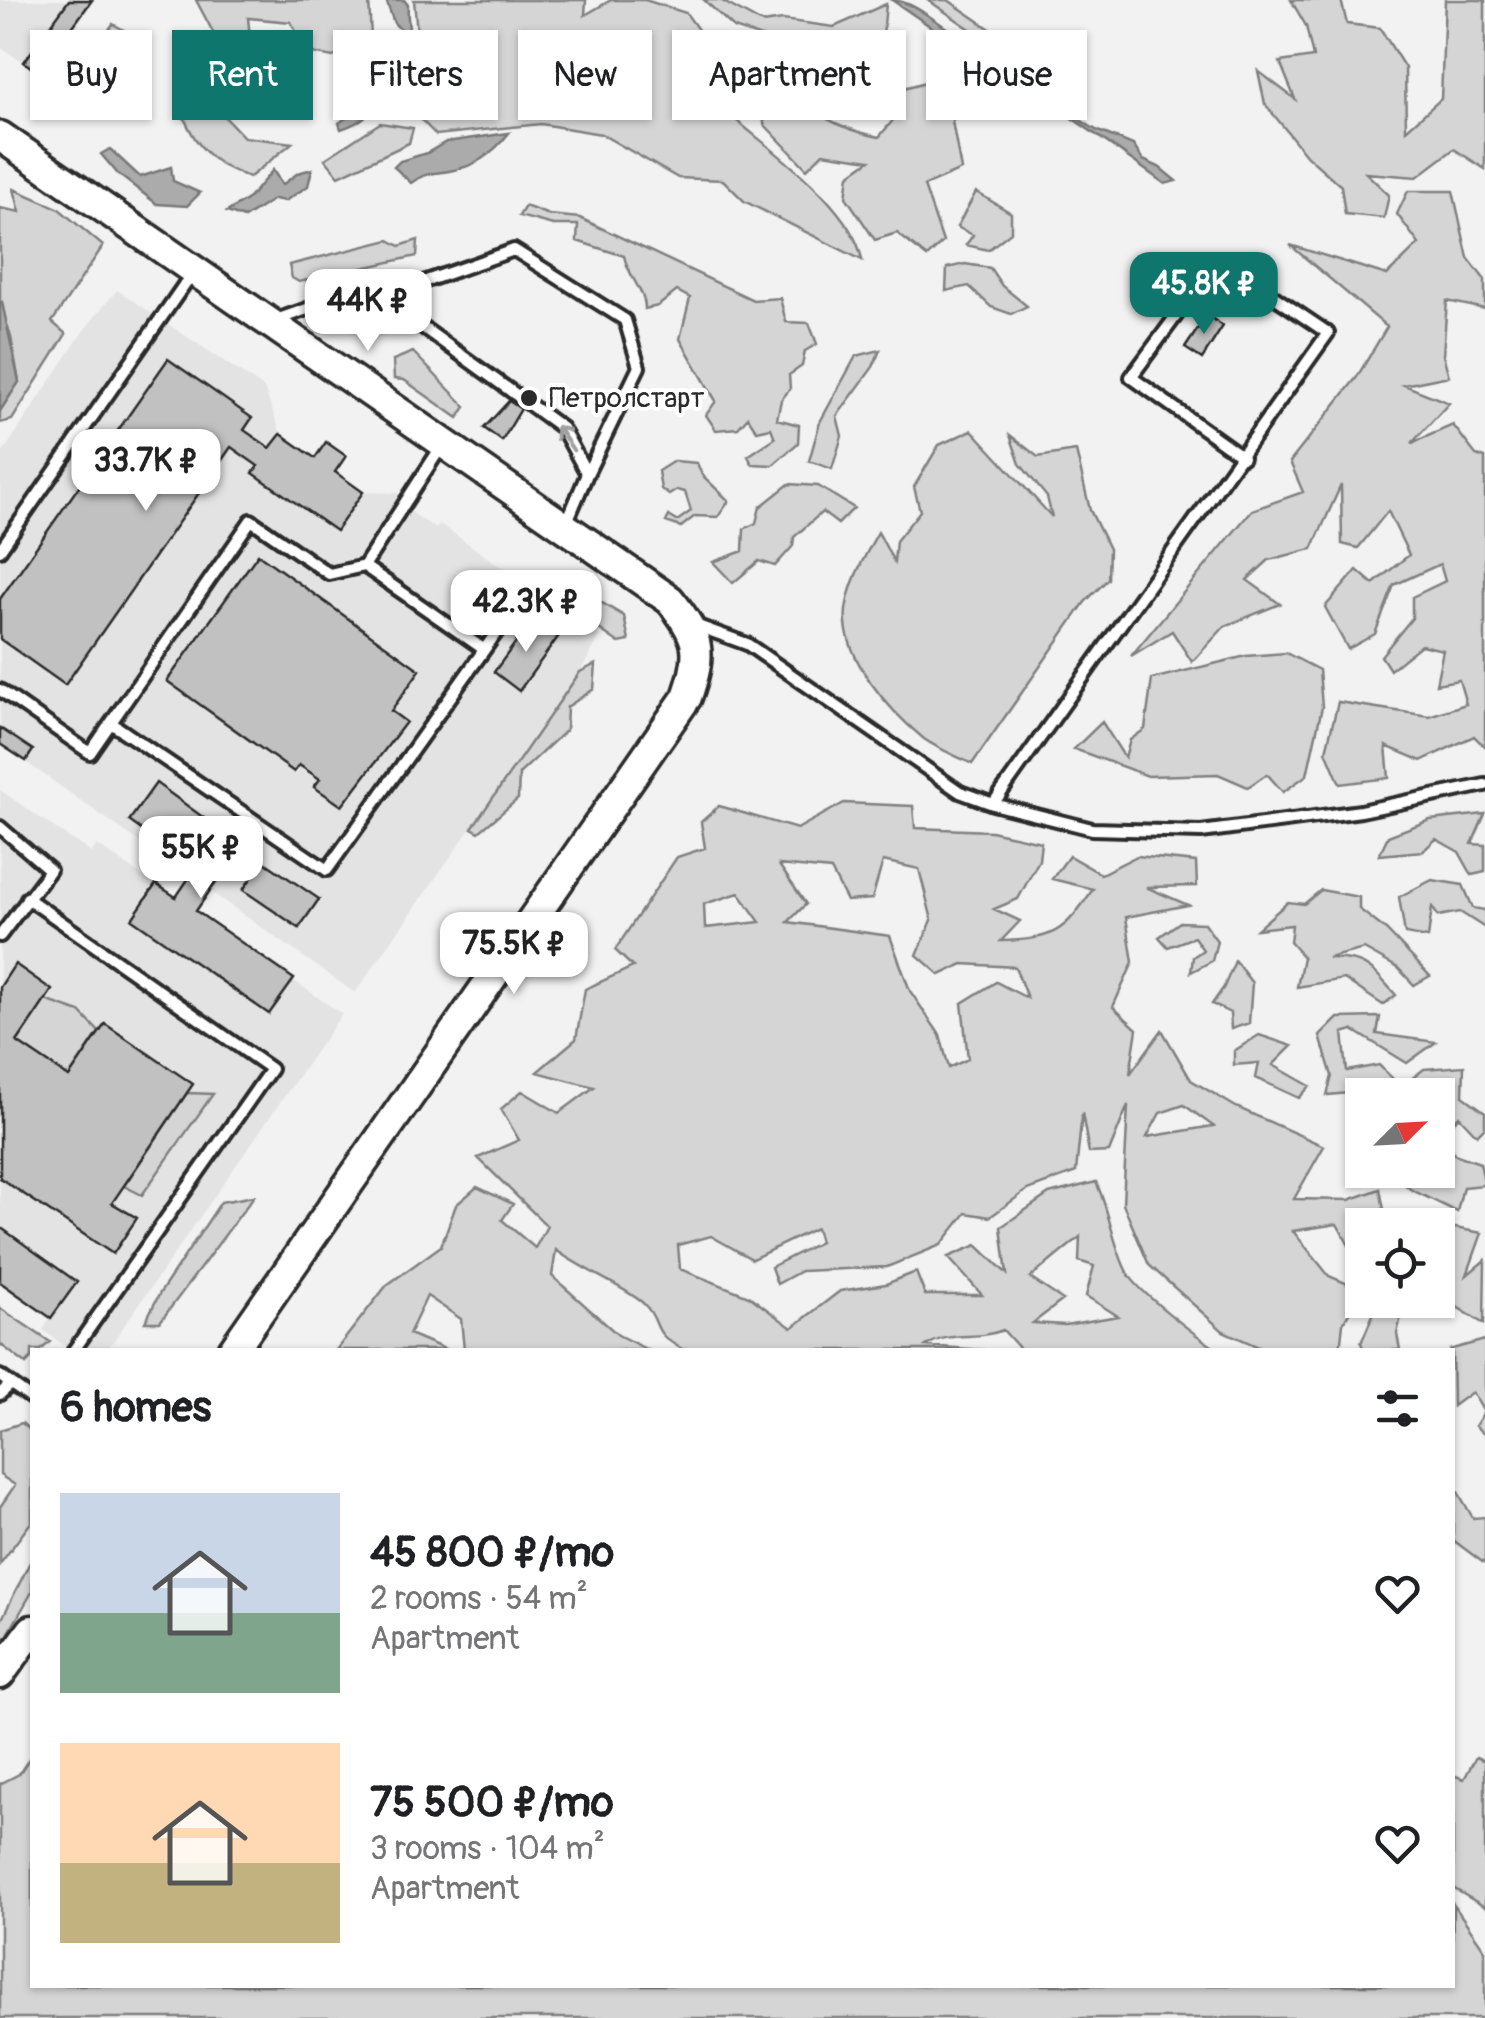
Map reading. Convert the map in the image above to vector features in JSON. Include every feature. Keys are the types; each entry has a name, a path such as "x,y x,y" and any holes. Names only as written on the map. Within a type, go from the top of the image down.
{"street":[{"path":"0,136 670,600 689,624 698,645 697,668 687,697 234,1348"},
{"path":"0,1674 30,1633"}],"lane":[{"path":"271,321 310,308 381,297 514,250 626,320 639,367 566,525"},
{"path":"993,804 1243,457 1328,333 1218,259 1131,377 1243,457"},
{"path":"0,550 193,271"},
{"path":"381,297 562,428 587,474"},
{"path":"0,690 90,752 251,520 328,574 364,566 444,442"},
{"path":"364,566 482,648"},
{"path":"111,722 327,870 524,594"},
{"path":"689,624 747,644 960,792 1092,829 1201,832 1360,811 1485,785"},
{"path":"0,826 50,870 0,936"},
{"path":"27,898 270,1069 75,1348"},
{"path":"0,1376 30,1398"},
{"path":"0,1394 11,1384"}],"shaded area":[{"path":"0,0 95,0 73,30 30,30 30,67 0,47"},
{"path":"196,0 369,0 371,30 333,30 333,57 313,53 313,30 295,30 291,22 248,18 249,30 212,30"},
{"path":"386,0 404,0 408,5 409,30 401,30 394,23"},
{"path":"414,0 586,0 585,15 611,0 645,0 686,13 698,30 672,30 672,120 736,120 791,165 828,202 856,240 862,260 744,201 723,180 678,178 601,134 541,124 436,135 422,120 498,120 498,30 417,30"},
{"path":"704,0 720,0 762,23 783,20 834,27 886,4 884,30 734,28"},
{"path":"892,0 913,6 950,30 936,30"},
{"path":"928,0 948,0 992,30 972,30"},
{"path":"1291,0 1341,0 1347,24 1380,28 1405,68 1406,130 1441,99 1445,0 1485,0 1485,169 1454,149 1417,177 1366,173 1389,195 1384,218 1345,214 1341,186 1307,156 1265,104 1258,71 1295,99 1280,62 1313,57 1306,26"},
{"path":"926,82 926,120 953,120 961,170 924,186 943,242 927,257 897,233 875,240 846,197 849,175 870,160 823,153 807,169 764,120 829,120 879,137 893,120 906,120 906,87"},
{"path":"186,120 228,120 244,137 292,143 250,177 213,158"},
{"path":"343,120 359,120 341,129 339,123"},
{"path":"1073,120 1133,145 1143,160 1176,181 1165,184"},
{"path":"380,123 413,128 409,143 339,176 325,159"},
{"path":"509,133 483,158 459,169 425,175 411,183 394,167 446,142"},
{"path":"110,149 140,177 171,167 173,181 200,193 187,206 157,204 118,174 101,154"},
{"path":"312,169 308,186 285,201 274,199 244,218 227,212 249,198 273,170 282,185 298,173"},
{"path":"14,189 58,208 103,246 52,322 66,334 12,420 0,423 0,411 19,382 0,303 0,208 20,212"},
{"path":"1408,191 1453,191 1468,258 1485,280 1485,309 1447,301 1443,355 1449,376 1404,385 1449,403 1412,443 1453,425 1476,455 1485,458 1485,747 1474,736 1421,761 1386,746 1389,778 1340,784 1326,751 1338,702 1429,716 1466,704 1459,680 1436,684 1443,650 1421,645 1390,670 1381,656 1412,618 1412,597 1445,581 1440,564 1394,585 1375,634 1348,649 1325,607 1357,570 1373,584 1409,555 1388,511 1358,548 1342,544 1341,485 1312,549 1269,560 1247,580 1280,604 1225,626 1192,662 1172,631 1131,656 1252,510 1303,492 1290,462 1357,377 1387,327 1290,245 1387,275 1419,244 1397,214"},
{"path":"976,192 1011,213 1011,232 988,250 966,245 973,235 957,227"},
{"path":"525,206 549,215 580,218 753,300 780,298 786,322 809,323 817,344 805,351 802,366 789,375 790,389 781,400 777,419 799,425 798,443 773,465 752,464 748,456 775,438 771,428 757,431 748,417 738,428 716,430 706,415 716,401 680,339 690,298 677,291 658,306 645,309 624,256 577,241 578,225 553,225 519,216"},
{"path":"389,240 400,246 418,240 417,256 299,282 292,278 289,265"},
{"path":"965,264 990,268 1002,286 1027,306 1011,314 991,307 969,286 946,291 947,268"},
{"path":"117,290 264,388 281,434 315,458 326,442 335,472 363,492 397,493 407,499 414,504 410,510 414,514 436,529 440,524 600,636 580,672 355,993 0,744 0,457 84,330"},
{"path":"0,303 19,382 0,411"},
{"path":"880,350 873,367 837,416 842,436 832,469 809,461 820,422 856,356"},
{"path":"413,352 466,407 458,418 404,380 394,379 393,360"},
{"path":"972,430 1052,517 1047,497 1020,464 1010,435 1038,457 1076,451 1090,510 1109,549 1108,579 1085,602 972,764 924,739 883,699 851,646 846,610 854,579 878,532 894,562 896,541 920,511 914,487 939,445"},
{"path":"674,461 697,463 702,475 729,501 718,517 695,516 681,527 666,522 669,516 677,521 691,511 685,492 677,490 669,495 661,489 658,471"},
{"path":"789,484 818,486 854,508 838,524 822,512 794,537 793,546 775,566 759,561 733,583 713,562 743,551 744,529 756,523 760,507"},
{"path":"567,589 587,594 624,616 629,641 619,643 559,601"},
{"path":"1286,653 1319,670 1322,707 1307,775 1283,792 1267,774 1248,787 1218,774 1148,776 1074,749 1102,722 1125,758 1130,740 1145,729 1152,679 1246,656"},
{"path":"596,664 594,689 567,707 566,730 519,774 518,799 479,832 472,828 580,672"},
{"path":"0,790 91,853 97,845 342,1014 108,1348 67,1348 43,1330 50,1318 0,1282"},
{"path":"844,803 913,806 915,828 991,831 1041,842 1039,860 1018,899 994,909 1020,921 1001,941 1045,936 1073,916 1093,889 1052,879 1069,856 1101,874 1137,856 1196,862 1197,886 1146,887 1188,905 1126,917 1133,962 1113,1007 1137,1029 1130,1074 1162,1030 1191,1080 1236,1107 1324,1146 1294,1199 1349,1200 1380,1189 1384,1208 1345,1208 1345,1238 1337,1224 1293,1231 1329,1276 1345,1283 1346,1318 1340,1348 1261,1348 1223,1331 1149,1265 1123,1204 1128,1105 1109,1152 1089,1153 1082,1113 1076,1172 1027,1190 990,1217 966,1213 941,1245 887,1267 801,1271 777,1284 771,1267 820,1242 816,1228 752,1259 711,1236 678,1245 680,1269 749,1296 792,1328 840,1291 886,1284 916,1272 925,1295 982,1295 948,1257 977,1245 1007,1274 1001,1227 1049,1194 1096,1182 1118,1252 1133,1281 1215,1348 1019,1348 1003,1330 944,1338 926,1346 956,1348 681,1348 665,1338 650,1311 637,1298 556,1250 552,1276 618,1335 644,1348 464,1348 461,1319 427,1296 409,1334 442,1348 338,1348 387,1285 441,1246 456,1205 477,1187 513,1204 502,1220 535,1248 547,1226 478,1158 519,1140 501,1109 522,1091 559,1113 594,1087 537,1072 576,1039 585,989 633,967 615,950 677,857 705,848 701,822 719,806 797,829","holes":["883,861 919,869 932,920 917,955 940,975 963,964 1015,967 1027,998 996,982 962,1003 968,1059 949,1068 940,1035 910,991 890,936 788,922 806,904 779,865 831,870 847,901 872,899","739,893 760,922 705,928 704,904","1184,1105 1213,1126 1147,1137 1160,1113","1080,1237 1079,1261 1094,1266 1086,1296 1118,1316 1065,1325 1033,1323 1063,1300 1030,1278"]},
{"path":"1485,814 1472,844 1485,845 1485,872 1472,875 1459,852 1436,839 1423,851 1379,855 1388,836 1430,820"},
{"path":"1432,880 1463,885 1473,908 1485,910 1485,928 1460,912 1438,916 1432,907 1428,938 1405,934 1399,897"},
{"path":"1321,890 1359,897 1359,909 1386,930 1430,976 1414,985 1398,968 1364,949 1328,958 1352,960 1374,971 1396,995 1383,1005 1344,979 1297,987 1303,957 1290,942 1292,925 1257,929 1288,902 1304,904"},
{"path":"1180,922 1204,923 1217,941 1212,961 1191,972 1193,957 1203,950 1194,937 1168,947 1159,937"},
{"path":"1235,961 1252,983 1249,1023 1231,1029 1230,1013 1212,1004"},
{"path":"45,1000 80,1012 99,1032 69,1077 17,1042"},
{"path":"1380,1017 1377,1034 1436,1042 1407,1063 1353,1030 1343,1033 1347,1071 1379,1065 1392,1078 1345,1078 1345,1093 1327,1095 1332,1076 1320,1036 1338,1018"},
{"path":"1259,1035 1292,1046 1273,1065 1310,1086 1299,1098 1256,1078 1259,1063 1234,1065 1234,1051"},
{"path":"1464,1066 1463,1096 1485,1112 1485,1127 1477,1135 1459,1116 1455,1120 1455,1078 1412,1078 1424,1069"},
{"path":"187,1093 213,1094 142,1195 124,1186"},
{"path":"1455,1154 1480,1163 1485,1185 1463,1187 1457,1212 1410,1189 1455,1188"},
{"path":"254,1196 160,1322 145,1322 221,1202"},
{"path":"1455,1228 1482,1233 1467,1275 1485,1260 1484,1324 1455,1306"},
{"path":"0,1308 50,1342 43,1348 30,1348 26,1364 0,1344"},
{"path":"1372,1318 1401,1318 1397,1334 1400,1348 1363,1348 1361,1343"},
{"path":"1485,1340 1485,1435 1475,1426 1484,1412 1472,1392 1455,1405 1455,1348"},
{"path":"22,1423 30,1430 30,1524 0,1564 0,1507 15,1485 0,1475 0,1430"},
{"path":"1458,1492 1473,1518 1485,1517 1485,1564 1455,1542"},
{"path":"30,1562 30,1596 0,1648 0,1623"},
{"path":"30,1757 30,1988 1455,1988 1455,1907 1485,1950 1485,2018 0,2018 0,1784 19,1774"},
{"path":"1476,1757 1485,1761 1485,1907 1455,1889 1455,1776 1464,1779"}],"building":[{"path":"69,0 92,0 70,30 47,30"},
{"path":"1207,315 1223,326 1202,359 1185,348"},
{"path":"168,359 252,418 244,430 270,448 281,434 315,458 326,442 346,456 335,472 363,492 336,531 253,473 258,466 231,447 65,685 0,639 0,599"},
{"path":"509,401 521,409 502,441 484,428"},
{"path":"258,554 420,670 391,711 406,722 342,806 314,787 320,779 299,765 294,772 167,681"},
{"path":"533,619 558,637 519,691 494,672"},
{"path":"0,728 33,750 26,761 0,744"},
{"path":"156,783 241,845 196,911 294,979 269,1014 132,919 156,884 176,897 195,869 129,821"},
{"path":"263,861 319,899 299,928 243,890"},
{"path":"15,964 52,990 17,1042 69,1077 105,1024 193,1084 112,1203 137,1218 113,1254 0,1178 0,987"},
{"path":"0,1227 77,1282 51,1318 0,1282"}],"place":[{"name":"Петролстарт","path":"529,398"}]}
